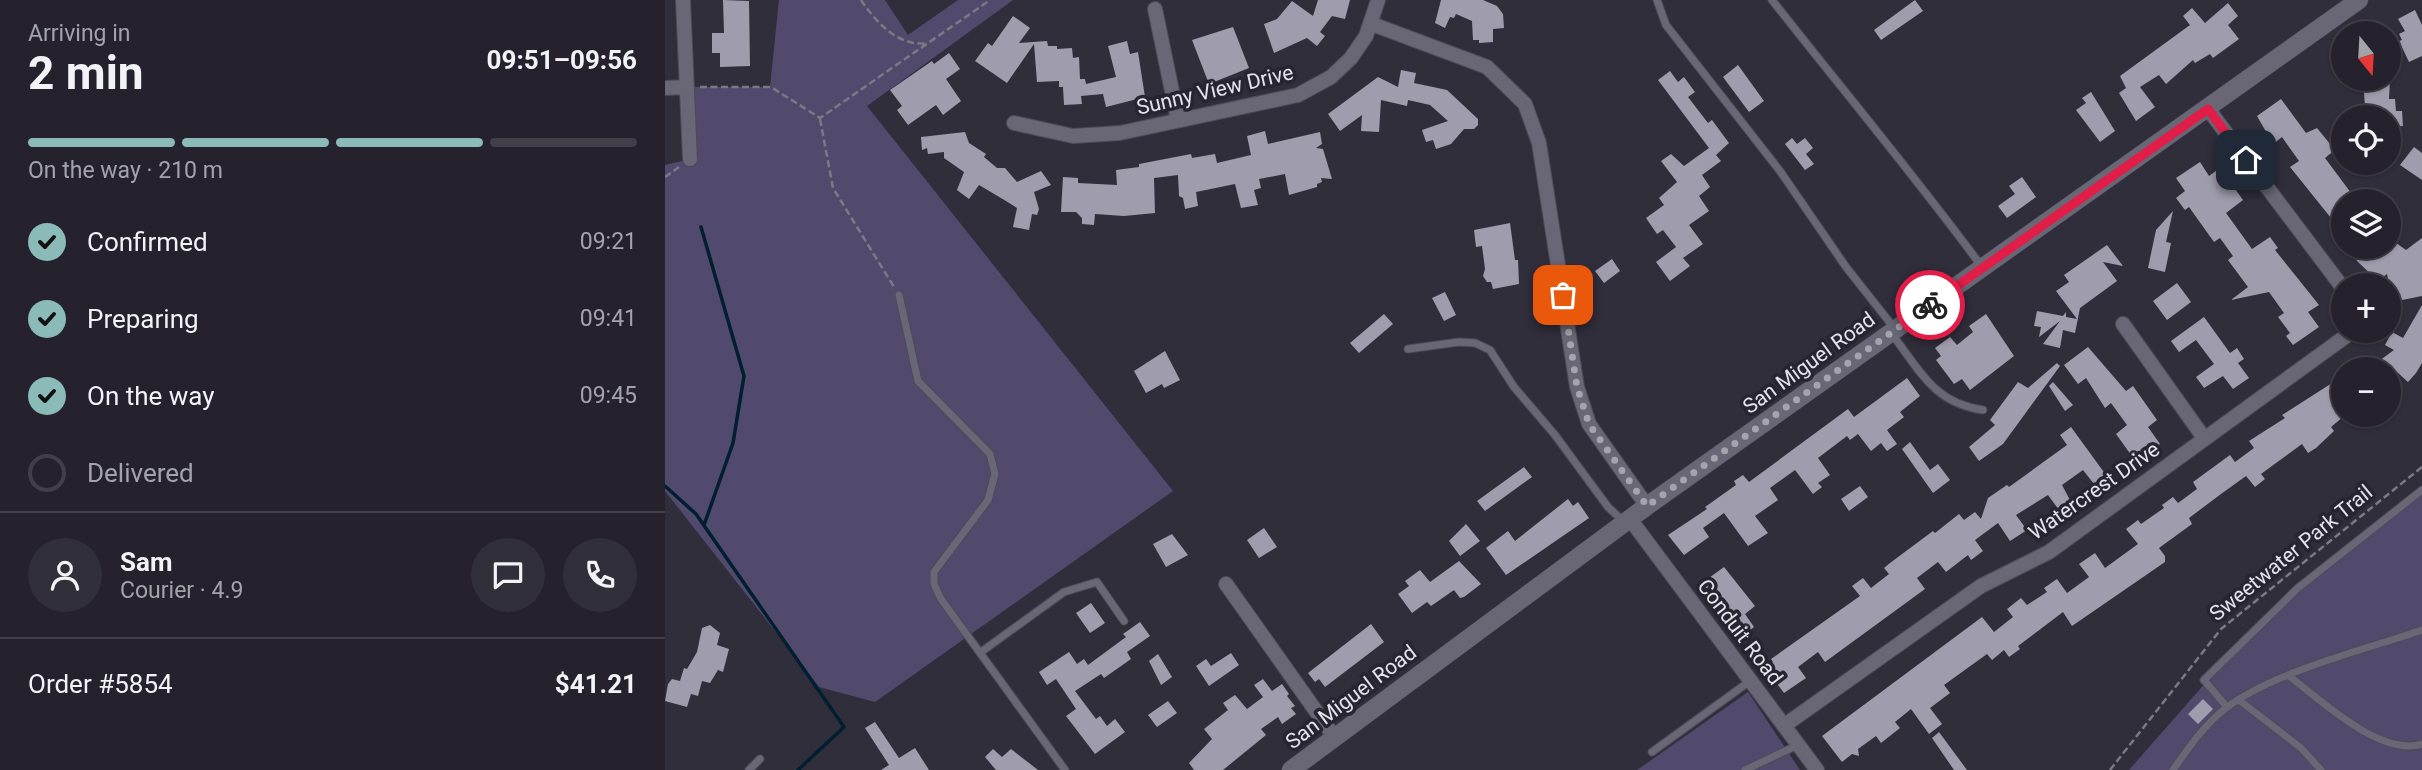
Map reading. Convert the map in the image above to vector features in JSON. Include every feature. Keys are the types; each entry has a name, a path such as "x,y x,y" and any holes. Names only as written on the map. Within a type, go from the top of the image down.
{"street":[{"path":"683,0 690,159"},
{"name":"Sunny View Drive","path":"1014,123 1073,136 1120,133 1310,90 1331,77 1351,58 1372,24 1378,0"},
{"name":"San Miguel Road","path":"1291,770 1647,506 2359,0"},
{"path":"1155,9 1178,120"},
{"path":"1372,24 1487,67 1525,104 1539,143 1577,387 1589,424 1647,506"},
{"path":"665,88 687,87"},
{"path":"2208,109 2332,273"},
{"path":"2123,324 2204,438"},
{"name":"Watercrest Drive","path":"1785,725 1981,586 2049,552 2336,343"},
{"name":"Conduit Road","path":"1627,521 1751,680 1817,770"},
{"path":"1226,584 1335,738"}],"lane":[{"path":"1657,0 1666,25 1780,171 1838,257 1938,393 1958,407 1983,411"},
{"path":"1772,0 1931,197 1982,267"},
{"path":"899,295 918,381 990,454 995,474 988,500 935,572 934,584 941,599 1065,770"},
{"path":"1408,349 1459,342 1475,343 1490,350 1514,387 1555,435 1608,507 1627,521"},
{"path":"2227,707 2204,680 2298,588 2422,490"},
{"path":"981,652 1064,592 1097,582 1124,621"},
{"path":"2173,770 2200,732 2227,707 2239,700 2290,676 2422,630"},
{"path":"2290,676 2340,716 2372,736 2397,746 2422,744"},
{"path":"1652,752 1751,680"},
{"path":"2239,700 2301,748 2321,770"},
{"path":"1745,770 1799,744"},
{"path":"749,770 761,759"}],"path":[{"path":"862,0 896,37 911,43 929,43"},
{"path":"820,118 990,0"},
{"path":"687,87 771,88 820,118 833,187 899,295"},
{"path":"665,177 690,159"},
{"name":"Sweetwater Park Trail","path":"2110,770 2221,629 2422,467"}],"shaded area":[{"path":"779,0 885,0 908,35 958,0 1013,0 867,106 1173,491 875,702 819,687 665,491 665,165 690,159 687,87 770,87"},
{"path":"2422,493 2422,770 2129,770 2251,631"},
{"path":"1748,692 1800,770 1637,770"}],"building":[{"path":"723,0 749,1 750,66 720,67 720,53 712,53 712,33 724,33"},
{"path":"1318,0 1350,0 1345,19 1332,16 1320,32 1325,36 1317,46 1307,38 1274,53 1264,24 1277,19 1292,1 1313,16"},
{"path":"1441,0 1483,0 1497,6 1503,14 1504,28 1493,29 1493,42 1479,43 1479,40 1473,40 1472,21 1456,14 1454,18 1450,17 1445,28 1435,23"},
{"path":"1915,0 1923,11 1881,40 1874,30"},
{"path":"2228,3 2238,16 2228,25 2239,39 2213,58 2210,54 2195,63 2193,60 2166,84 2159,75 2140,87 2155,107 2136,121 2119,93 2126,88 2120,76 2190,25 2183,16 2192,8 2205,23"},
{"path":"2415,10 2422,25 2422,56 2409,62 2401,45 2401,33 2405,31 2398,19"},
{"path":"1013,16 1030,28 1019,43 1047,41 1048,46 1057,46 1057,49 1072,48 1073,58 1079,57 1080,79 1085,79 1086,84 1116,77 1108,46 1127,41 1130,54 1138,52 1145,97 1106,107 1103,94 1081,96 1082,104 1064,105 1063,87 1059,87 1059,81 1037,82 1034,44 1007,83 975,61 988,43 992,46"},
{"path":"1233,27 1249,68 1209,84 1192,40"},
{"path":"949,53 960,69 946,79 961,101 943,115 936,105 908,125 897,110 902,106 890,90 932,61 934,64"},
{"path":"1738,65 1764,101 1749,112 1723,77"},
{"path":"1401,70 1416,73 1414,83 1447,90 1478,119 1478,125 1474,129 1464,129 1451,144 1436,149 1433,140 1426,142 1422,130 1448,121 1430,105 1408,100 1407,106 1381,100 1379,132 1361,131 1362,115 1340,131 1328,114 1378,77 1398,87"},
{"path":"1670,71 1678,82 1684,77 1695,92 1688,97 1708,123 1712,120 1729,143 1716,155 1721,161 1702,175 1710,187 1699,196 1709,211 1689,225 1703,244 1683,258 1690,266 1670,281 1656,262 1676,247 1663,230 1657,234 1646,218 1664,205 1659,198 1677,182 1661,161 1671,154 1684,166 1709,148 1658,80"},
{"path":"2364,91 2389,91 2389,99 2395,99 2396,105 2365,105"},
{"path":"2091,92 2115,131 2100,142 2076,110 2086,103 2082,98"},
{"path":"2281,99 2306,133 2317,128 2331,145 2331,153 2325,158 2331,166 2331,175 2338,175 2348,189 2331,189 2331,218 2290,167 2299,161 2282,137 2273,144 2257,116"},
{"path":"1265,131 1268,144 1320,132 1322,144 1316,148 1323,149 1332,179 1321,178 1322,182 1317,184 1317,187 1289,195 1285,174 1259,179 1261,188 1254,190 1258,205 1241,208 1235,184 1196,192 1198,206 1185,209 1183,198 1179,196 1178,175 1154,178 1155,213 1124,216 1095,214 1094,225 1082,224 1082,218 1076,212 1061,212 1063,177 1078,178 1078,183 1117,185 1116,170 1139,167 1139,164 1191,154 1192,158 1215,154 1217,163 1251,155 1247,136"},
{"path":"965,132 969,143 986,154 984,157 997,168 1005,168 1017,182 1041,171 1051,185 1034,192 1039,209 1037,215 1032,214 1029,230 1013,227 1017,208 979,185 969,199 957,190 964,172 944,158 944,152 928,154 927,148 922,150 921,137"},
{"path":"1792,138 1797,144 1805,138 1813,148 1806,154 1814,164 1805,170 1785,144"},
{"path":"2414,147 2422,153 2422,180 2401,166"},
{"path":"2200,162 2209,176 2220,168 2243,200 2226,213 2252,249 2270,237 2278,248 2275,250 2319,305 2308,312 2319,327 2293,345 2286,336 2290,333 2278,317 2284,313 2269,292 2231,300 2248,287 2228,260 2233,256 2220,238 2214,242 2189,207 2185,210 2176,198 2185,191 2176,178"},
{"path":"2022,177 2036,197 2007,218 1998,206 2015,194 2009,186"},
{"path":"2173,211 2166,242 2171,243 2165,272 2148,268 2156,230"},
{"path":"1510,223 1515,260 1518,260 1519,284 1493,289 1491,282 1487,282 1483,276 1485,269 1482,246 1476,247 1474,230"},
{"path":"2422,238 2422,296 2401,300 2401,273 2370,273 2357,261 2401,259 2401,246 2406,250"},
{"path":"2107,245 2123,266 2103,262 2117,281 2080,308 2075,333 2063,330 2060,348 2043,344 2060,321 2039,337 2041,327 2034,326 2037,311 2063,316 2066,312 2066,317 2077,319 2056,291 2069,282 2064,275"},
{"path":"1612,259 1620,271 1604,283 1595,271"},
{"path":"2177,283 2191,302 2167,320 2153,301"},
{"path":"1445,292 1456,315 1444,321 1432,298"},
{"path":"2422,305 2422,363 2408,382 2401,376 2401,357 2384,357 2394,350 2385,345 2386,343 2401,343 2401,337 2403,338"},
{"path":"1384,314 1393,324 1359,353 1350,343"},
{"path":"1986,314 2014,356 1970,390 1962,379 1954,384 1936,360 1941,356 1935,348 1950,337 1957,345 1973,332 1969,326"},
{"path":"2204,317 2230,353 2237,348 2244,359 2238,363 2249,378 2233,389 2223,376 2204,388 2196,377 2214,364 2196,340 2179,352 2171,341"},
{"path":"2088,347 2126,391 2133,386 2157,420 2148,427 2160,444 2149,452 2148,449 2134,459 2116,434 2127,425 2111,403 2105,408 2086,378 2078,384 2064,365"},
{"path":"1165,351 1180,380 1164,388 1162,384 1146,393 1134,371"},
{"path":"2057,363 2060,366 2003,444 1979,461 1969,447 1995,425 1990,420 2018,382 2028,388"},
{"path":"1907,378 1920,396 1900,412 1904,417 1887,430 1897,444 1887,451 1881,443 1871,451 1858,434 1850,440 1847,436 1818,458 1830,475 1818,483 1822,487 1813,494 1795,470 1770,488 1778,500 1755,516 1768,533 1748,546 1724,513 1703,528 1709,537 1684,555 1668,535 1707,509 1705,507 1736,485 1734,481 1743,475 1749,482 1848,409 1854,417"},
{"path":"2053,382 2073,405 2065,411 2049,386"},
{"path":"2331,384 2331,427 2334,431 2316,448 2308,453 2302,444 2261,474 2265,479 2255,487 2246,476 2221,494 2189,518 2192,524 2159,548 2165,556 2165,562 2072,626 2063,612 2018,646 2020,649 2009,657 2004,650 1992,660 1987,654 1944,685 1950,693 1930,708 1942,724 1929,734 1911,709 1895,722 1900,728 1881,743 1876,736 1858,749 1859,756 1852,754 1842,762 1822,736 1982,617 1994,632 2013,617 2007,609 2021,598 2027,605 2047,592 2044,588 2057,579 2067,593 2089,577 2079,564 2095,553 2105,568 2138,544 2126,529 2138,520 2141,524 2164,508 2162,505 2173,497 2178,503 2197,489 2193,482 2230,455 2235,462 2254,448 2249,441 2285,418 2282,415"},
{"path":"2071,427 2106,475 2094,484 2083,470 2062,485 2071,502 2059,510 2048,495 2016,515 2027,530 2010,541 1998,523 1975,540 1983,551 1971,560 1968,555 1946,572 1938,562 1917,578 1925,589 1825,662 1818,652 1798,667 1806,678 1784,693 1765,668 1773,662 1771,659 1860,596 1852,586 1863,578 1871,588 1889,574 1884,568 1933,531 1935,533 1959,514 1964,520 1975,512 1981,519 1988,498 2007,485 2009,487 2067,445 2060,435"},
{"path":"1910,442 1930,470 1938,464 1950,480 1933,493 1902,449"},
{"path":"1524,467 1532,477 1485,511 1477,501"},
{"path":"1860,486 1868,497 1849,511 1841,499"},
{"path":"1568,499 1573,506 1578,502 1589,518 1506,575 1486,548 1508,531 1515,541"},
{"path":"1466,524 1480,541 1460,556 1449,541"},
{"path":"1264,528 1277,547 1259,558 1247,540"},
{"path":"1172,534 1188,555 1166,567 1153,544"},
{"path":"1459,561 1481,584 1464,597 1460,598 1454,590 1431,606 1427,602 1412,613 1398,594 1409,586 1405,581 1420,570 1430,582"},
{"path":"1724,567 1755,606 1745,614 1754,627 1744,635 1702,583"},
{"path":"1091,603 1105,623 1090,633 1076,613"},
{"path":"1140,622 1150,636 1127,652 1131,659 1104,678 1101,674 1075,691 1096,719 1100,716 1107,726 1115,719 1125,732 1095,754 1066,716 1076,709 1056,679 1047,685 1039,672 1069,652 1077,664 1084,659 1088,665 1126,637 1123,634"},
{"path":"1371,624 1384,642 1325,687 1319,679 1315,682 1308,673"},
{"path":"710,625 720,633 717,645 729,649 723,672 718,670 710,683 702,681 698,696 691,694 687,707 665,701 668,684 672,679 680,681 684,668 687,669 697,652 702,628"},
{"path":"1231,653 1239,665 1209,686 1196,666 1206,659 1211,666"},
{"path":"1158,654 1172,677 1161,685 1149,661"},
{"path":"1263,679 1272,691 1282,684 1295,706 1291,708 1296,714 1282,724 1278,717 1261,729 1266,735 1223,770 1194,770 1189,763 1212,739 1204,729 1228,710 1223,703 1235,695 1247,709 1263,697 1254,685"},
{"path":"2203,699 2213,709 2198,724 2188,714"},
{"path":"1168,701 1177,713 1157,727 1148,715"},
{"path":"875,722 899,758 915,748 929,770 881,770 889,765 865,728"},
{"path":"1939,732 1967,770 1954,770 1932,738"},
{"path":"993,749 1002,757 1011,749 1038,770 996,770 985,757"}],"waterway":[{"path":"701,227 744,376 733,443 704,525"},
{"path":"665,486 696,514 844,727 798,770"}],"way so far":[{"path":"1563,295 1577,387 1589,424 1647,506 1930,305"}],"route":[{"path":"1930,305 2208,109 2246,160"}]}
